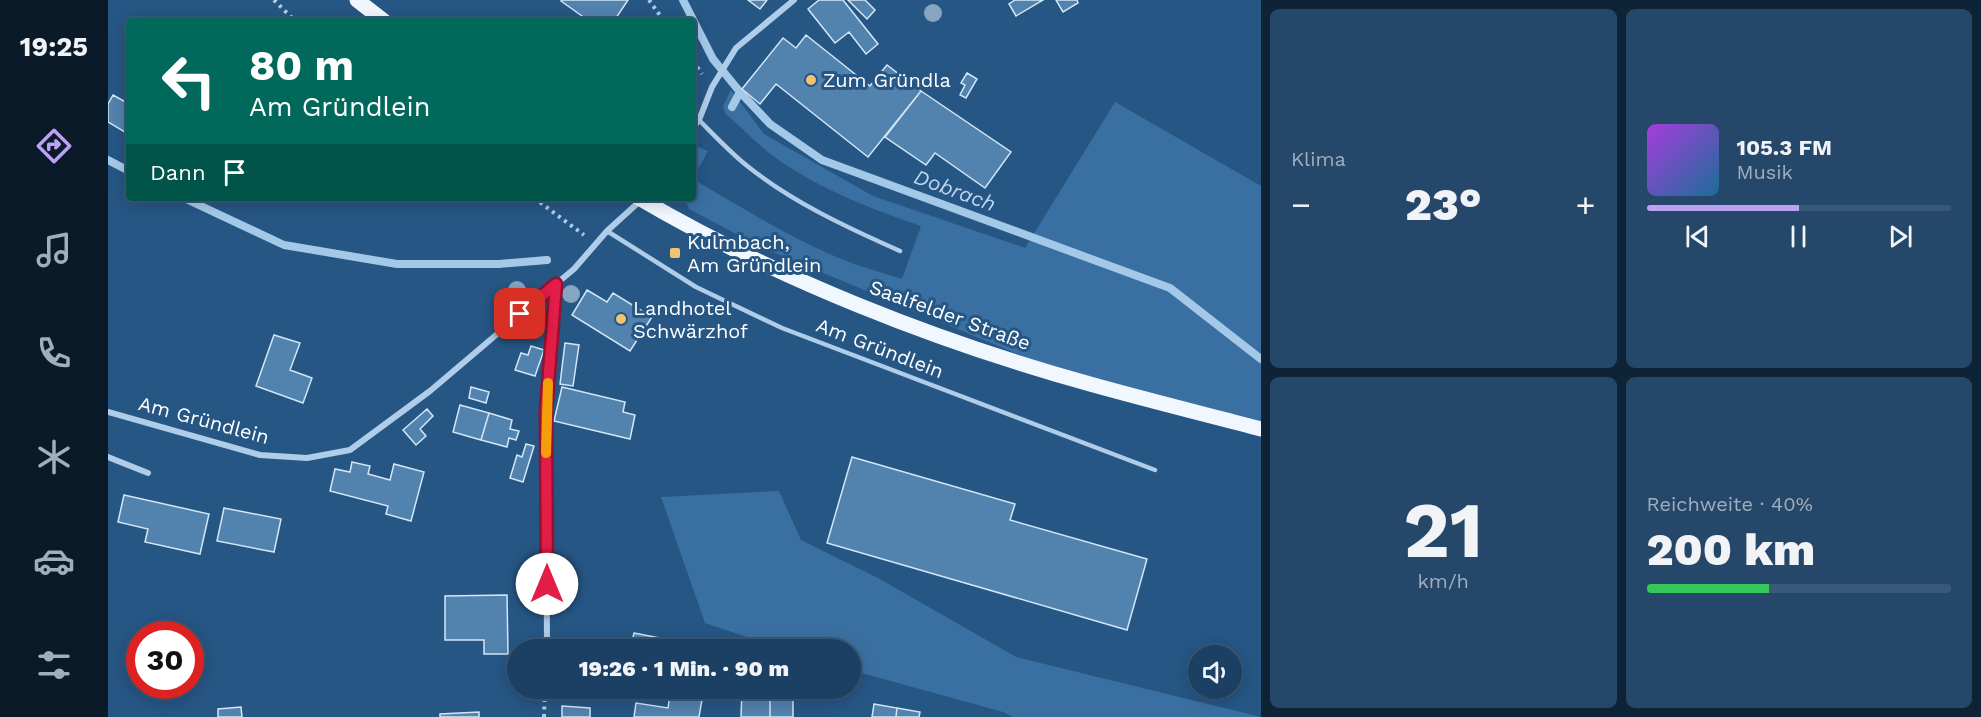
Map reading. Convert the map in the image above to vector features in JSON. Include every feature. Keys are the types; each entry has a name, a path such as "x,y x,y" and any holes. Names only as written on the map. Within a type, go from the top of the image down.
{"main road":[{"path":"357,0 380,18"},
{"name":"Saalfelder Straße","path":"647,201 751,257 869,310 975,348 1089,384 1261,429"}],"street":[{"path":"696,124 712,87 736,48 794,0"},
{"name":"Am Gründlein","path":"108,412 260,455 307,458 350,450 430,391 574,269 595,243 638,201"},
{"path":"547,639 546,410 556,284"},
{"path":"108,457 148,473"}],"lane":[{"path":"699,120 746,165 797,201 850,229 900,251"},
{"name":"Am Gründlein","path":"607,231 696,287 782,328 1155,470"}],"path":[{"path":"274,0 292,18"},
{"path":"649,0 662,18"},
{"path":"538,201 595,243"},
{"path":"544,717 545,699"}],"shaded area":[{"path":"731,90 764,134 873,196 1025,248 1115,102 1261,186 1261,429 1089,384 761,247 689,209 686,201 696,201 696,181 814,247 857,265 902,279 921,226 846,197 793,170 757,143 725,113 723,106"},
{"path":"698,147 708,151 696,173 696,149"},
{"path":"779,491 801,540 878,578 1016,657 1261,717 1013,717 1003,712 861,673 861,639 753,639 705,623 661,497"}],"building":[{"path":"628,0 616,18 585,18 561,1"},
{"path":"748,0 767,0 760,9"},
{"path":"819,0 843,0 878,44 866,54 849,32 835,43 808,9"},
{"path":"848,0 865,0 875,10 867,19"},
{"path":"1015,0 1043,0 1016,16 1009,4"},
{"path":"1056,0 1077,0 1078,3 1063,12"},
{"path":"806,35 870,86 887,65 921,91 868,157 776,84 760,104 742,89 783,38 796,48"},
{"path":"967,73 977,79 966,98 960,95 965,85 961,83"},
{"path":"921,91 1011,152 985,188 935,153 926,165 885,137"},
{"path":"113,95 126,102 126,133 108,122 108,104"},
{"path":"587,290 607,302 613,293 652,317 630,351 572,315"},
{"path":"274,335 300,343 290,370 312,378 303,403 256,386"},
{"path":"565,343 579,345 573,386 560,384"},
{"path":"531,346 544,350 535,376 515,370 521,353 528,355"},
{"path":"471,387 489,392 486,403 469,398"},
{"path":"562,387 625,402 623,412 635,415 630,439 554,421"},
{"path":"460,405 489,413 481,440 453,432"},
{"path":"427,409 433,416 420,429 426,436 416,445 403,430"},
{"path":"489,413 512,420 510,429 519,431 516,440 509,438 507,447 481,440"},
{"path":"526,444 534,446 523,482 510,478 517,455 522,457"},
{"path":"852,457 1015,504 1010,520 1147,559 1127,630 827,543"},
{"path":"352,462 370,466 368,474 390,480 394,464 424,472 411,521 386,514 388,506 330,491 335,469 350,472"},
{"path":"124,495 209,514 200,554 145,542 148,529 118,522"},
{"path":"224,508 281,519 274,552 217,541"},
{"path":"507,595 507,654 484,654 484,640 445,640 445,596"},
{"path":"634,633 665,639 633,639"},
{"path":"669,699 702,699 699,717 634,717 636,703 668,708"},
{"path":"742,699 770,699 770,717 741,717"},
{"path":"770,699 793,699 793,717 770,717"},
{"path":"874,704 897,708 896,717 872,717"},
{"path":"562,706 590,708 590,717 562,717"},
{"path":"241,707 242,717 218,717 218,709"},
{"path":"897,708 920,712 919,717 896,717"},
{"path":"479,712 479,717 440,717 440,714"}],"waterway":[{"name":"Dobrach","path":"683,0 692,18"},
{"name":"Dobrach","path":"696,26 713,59 740,92 770,124 822,160 1170,288 1261,359"},
{"path":"732,107 740,92"},
{"path":"108,160 126,169"},
{"path":"190,201 284,245 397,264 499,264 547,260"}],"slow traffic":[{"path":"546,453 548,383"}],"place":[{"name":"Zum Gründla","path":"811,80"},
{"name":"Kulmbach, Am Gründlein","path":"675,253"},
{"name":"Landhotel Schwärzhof","path":"621,319"}],"route":[{"path":"520,314 556,284 546,410 547,584"}]}
